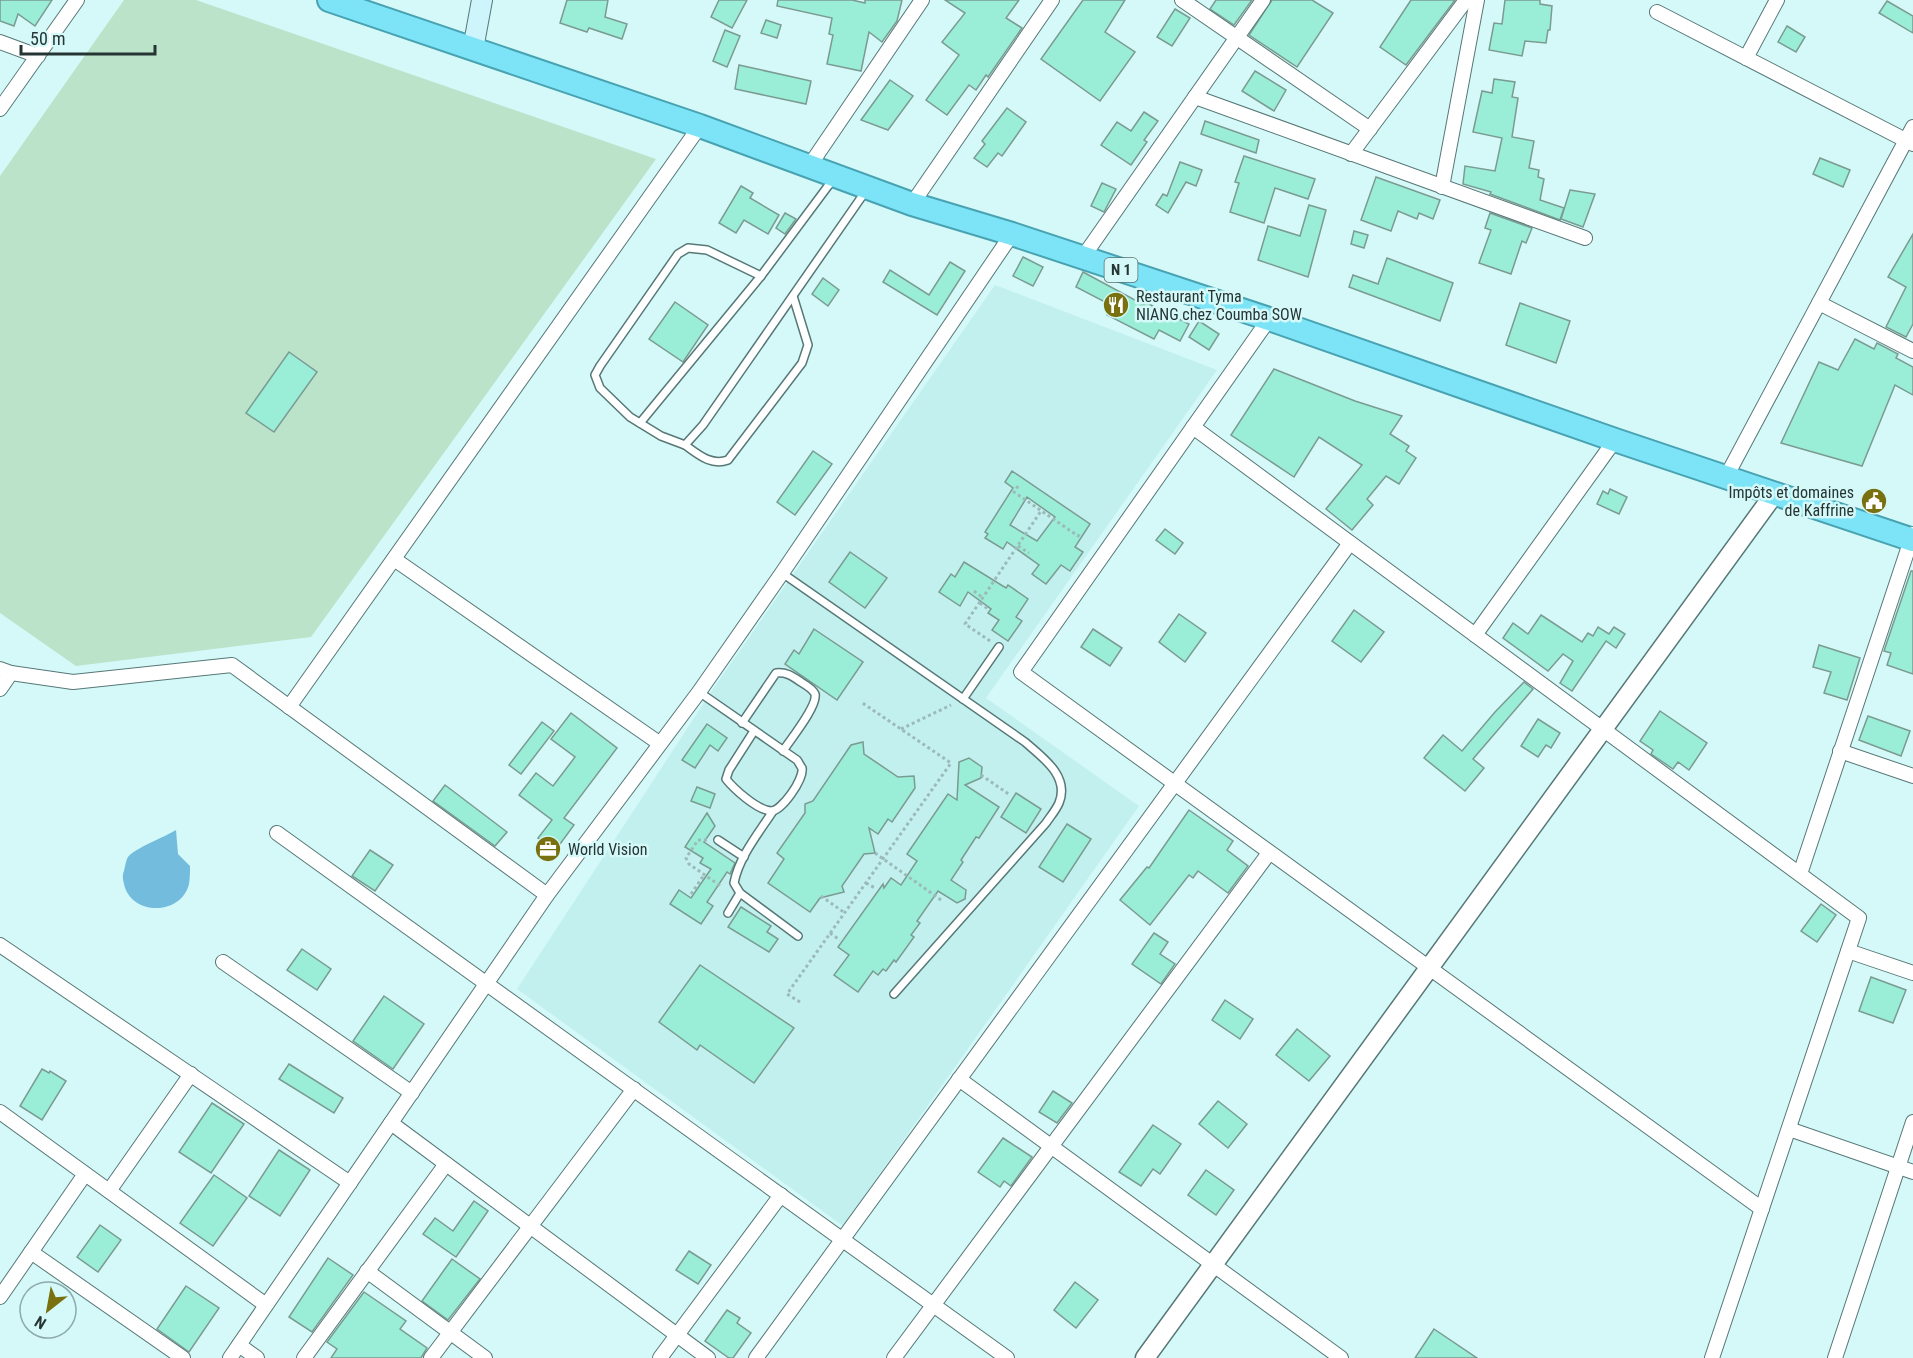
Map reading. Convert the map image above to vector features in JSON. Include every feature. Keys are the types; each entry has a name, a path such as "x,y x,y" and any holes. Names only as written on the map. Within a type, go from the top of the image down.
{"highway":[{"name":"N 1","path":"329,0 700,126 912,204 1083,257 1269,319 1615,440 1912,537"}],"main road":[{"path":"473,49 482,0"}],"street":[{"path":"0,109 76,0"},
{"path":"810,165 922,0"},
{"path":"912,204 1052,0"},
{"path":"1182,0 1370,129"},
{"path":"1083,257 1263,0"},
{"path":"1351,154 1466,0"},
{"path":"1442,187 1477,0"},
{"path":"1746,58 1777,0"},
{"path":"1657,12 1910,142"},
{"path":"0,42 38,56"},
{"path":"1195,97 1585,238"},
{"path":"289,707 700,126"},
{"path":"1726,477 1819,303 1910,142 1913,127"},
{"path":"230,1358 547,895 699,692 782,573 1012,234"},
{"path":"1819,303 1913,351"},
{"path":"1269,319 1021,672 1762,1209"},
{"path":"1193,427 1859,918 1712,1358"},
{"path":"1475,635 1615,440"},
{"path":"1145,1358 1774,493"},
{"path":"1800,874 1912,537"},
{"path":"756,1358 1350,543"},
{"path":"394,559 659,743"},
{"path":"0,689 5,671 73,682 232,665 547,895"},
{"path":"1840,751 1913,776"},
{"path":"277,833 1007,1358"},
{"path":"894,1358 1269,853"},
{"path":"0,945 350,1183"},
{"path":"1848,951 1913,973"},
{"path":"223,962 412,1093"},
{"path":"109,1191 191,1074"},
{"path":"959,1079 1341,1358"},
{"path":"430,1358 634,1089"},
{"path":"0,1112 266,1305"},
{"path":"1835,1358 1913,1122"},
{"path":"391,1123 708,1358"},
{"path":"1789,1129 1913,1172"},
{"path":"304,1358 446,1164"},
{"path":"0,1297 85,1173"},
{"path":"660,1358 781,1195"},
{"path":"31,1252 183,1358"},
{"path":"367,1271 485,1358"},
{"path":"239,1345 257,1358"}],"lane":[{"path":"640,423 761,276 836,175"},
{"path":"685,445 703,425 868,187"},
{"path":"761,276 707,250 688,248 678,254 600,366 595,375 600,388 630,417 662,436 685,445 704,459 719,463 728,460 802,363 808,345 793,296"},
{"path":"782,573 1025,742 1050,764 1060,781 1060,802 1046,823 894,994"},
{"path":"963,699 999,647"},
{"path":"742,723 776,673 789,674 812,689 815,694 815,704 783,751"},
{"path":"699,692 797,760 802,767 801,778 781,807 772,811 744,857 734,883 739,896 798,936"},
{"path":"754,731 726,778 733,788 761,808 772,811"},
{"path":"718,840 744,857"},
{"path":"728,913 739,896"}],"path":[{"path":"1018,486 1014,492 1078,536 1081,532"},
{"path":"999,647 965,624 1041,511"},
{"path":"1018,546 1029,553"},
{"path":"974,591 983,598"},
{"path":"980,603 988,609"},
{"path":"901,729 963,699"},
{"path":"800,1002 787,994 951,764 861,702"},
{"path":"981,774 1010,795"},
{"path":"718,840 698,840 686,858 689,864 739,896"},
{"path":"875,853 941,900"},
{"path":"691,894 705,875"},
{"path":"866,883 875,888"},
{"path":"821,896 845,913"},
{"path":"830,933 840,940"}],"shaded area":[{"path":"995,285 1217,370 986,698 1139,806 843,1226 517,989 713,689"}],"green space":[{"path":"124,0 196,0 656,159 311,637 76,666 0,613 0,176"}],"water":[{"path":"176,830 178,854 190,866 189,884 184,894 176,902 156,908 136,902 128,894 123,881 128,857"}],"building":[{"path":"0,0 52,0 35,26 18,14 14,26 0,21"},
{"path":"567,0 608,0 605,17 627,24 622,39 589,28 587,32 560,23"},
{"path":"719,0 747,0 732,28 711,17"},
{"path":"778,0 852,0 865,3 865,0 902,0 897,21 882,42 869,32 861,71 827,64 833,35 829,34 832,18 777,6"},
{"path":"945,0 1019,0 1006,18 1022,28 988,77 986,75 976,90 969,85 947,115 926,100 959,55 942,42 965,13"},
{"path":"1083,0 1125,0 1105,32 1135,52 1100,101 1041,59"},
{"path":"1216,0 1252,0 1234,25 1210,9"},
{"path":"1272,0 1312,0 1333,13 1297,67 1249,35"},
{"path":"1411,0 1455,0 1406,65 1380,47"},
{"path":"1505,0 1540,0 1540,4 1552,6 1550,30 1548,30 1546,43 1525,41 1522,56 1489,50 1494,23 1502,24"},
{"path":"1887,1 1913,16 1913,33 1879,13"},
{"path":"1175,9 1190,18 1172,46 1157,37"},
{"path":"766,20 781,25 777,38 761,33"},
{"path":"1787,26 1805,37 1796,52 1778,42"},
{"path":"725,30 740,36 727,67 713,61"},
{"path":"739,65 811,81 806,104 735,89"},
{"path":"1255,71 1286,90 1274,111 1242,91"},
{"path":"1494,79 1515,82 1512,97 1518,98 1512,137 1534,141 1529,168 1539,170 1538,177 1544,179 1540,200 1564,208 1560,220 1490,194 1491,192 1463,184 1465,166 1495,171 1502,138 1473,132 1482,91 1492,93"},
{"path":"890,80 913,96 888,130 861,120"},
{"path":"1007,108 1026,122 1002,156 998,153 987,167 974,158 985,144 982,141"},
{"path":"1144,112 1158,121 1144,140 1147,142 1131,165 1101,145 1117,122 1131,131"},
{"path":"1205,121 1259,140 1256,153 1201,134"},
{"path":"1244,156 1315,179 1308,199 1275,188 1264,223 1230,212 1239,183 1235,182"},
{"path":"1820,158 1850,170 1843,187 1813,174"},
{"path":"1180,162 1202,170 1196,186 1186,182 1168,213 1156,205 1163,194 1167,196"},
{"path":"1376,177 1440,200 1433,219 1419,213 1417,219 1398,211 1391,231 1361,220"},
{"path":"1102,183 1116,189 1104,212 1091,206"},
{"path":"741,186 753,193 750,198 779,215 768,234 744,220 736,233 719,223"},
{"path":"1570,190 1595,194 1583,227 1561,219"},
{"path":"1309,205 1326,210 1308,277 1258,260 1268,226 1300,236"},
{"path":"785,213 796,219 785,234 776,228"},
{"path":"1490,213 1532,228 1526,243 1522,241 1511,274 1479,263 1491,230 1485,228"},
{"path":"1354,231 1368,235 1364,248 1351,244"},
{"path":"1913,234 1913,324 1906,337 1886,327 1906,287 1888,277"},
{"path":"1023,257 1043,267 1033,286 1013,276"},
{"path":"1387,258 1453,283 1440,321 1349,287 1353,275 1378,284"},
{"path":"950,262 965,271 937,315 883,282 890,270 929,295"},
{"path":"1083,272 1144,305 1145,302 1189,324 1180,341 1159,330 1154,339 1107,315 1111,305 1076,287"},
{"path":"823,278 839,290 828,306 812,294"},
{"path":"675,302 708,325 683,362 649,339"},
{"path":"1520,303 1570,321 1556,363 1506,345"},
{"path":"1199,321 1219,334 1209,350 1189,337"},
{"path":"1855,339 1874,349 1877,343 1898,354 1896,358 1913,367 1913,395 1895,385 1862,466 1781,443 1819,362 1838,370"},
{"path":"289,352 317,372 274,432 246,413"},
{"path":"1274,369 1355,401 1402,416 1390,434 1409,446 1406,451 1416,458 1399,484 1386,476 1367,499 1373,505 1352,530 1326,509 1362,465 1319,437 1294,477 1231,435"},
{"path":"813,451 832,464 795,515 777,502"},
{"path":"1012,471 1090,524 1075,547 1083,552 1070,571 1061,565 1046,584 1032,574 1039,565 1007,542 1003,549 985,538 988,534 985,532 1013,488 1005,482","holes":["1027,497 1055,517 1037,541 1010,525"]},
{"path":"1610,489 1627,497 1619,514 1597,504 1603,491 1608,494"},
{"path":"1165,529 1183,543 1175,554 1156,540"},
{"path":"850,552 887,578 865,608 829,582"},
{"path":"964,562 1006,588 1008,585 1028,599 1016,617 1022,621 1008,641 992,630 999,620 988,613 991,609 968,592 960,606 939,592 951,574 955,577"},
{"path":"1911,571 1913,571 1913,674 1887,665 1891,653 1884,651"},
{"path":"1354,610 1384,632 1361,662 1332,641"},
{"path":"1179,614 1206,633 1185,662 1159,642"},
{"path":"1541,615 1582,642 1588,633 1593,636 1598,627 1609,634 1614,627 1625,634 1616,648 1606,641 1572,691 1560,683 1573,661 1563,654 1548,671 1503,638 1513,623 1528,634"},
{"path":"814,629 863,662 837,700 785,664 794,650 799,654"},
{"path":"1093,629 1122,648 1110,666 1081,647"},
{"path":"1819,645 1860,658 1847,700 1824,693 1831,672 1813,667"},
{"path":"1524,682 1533,689 1473,759 1484,768 1465,791 1424,758 1443,735 1462,751"},
{"path":"1660,711 1707,743 1689,770 1678,762 1673,769 1651,754 1653,750 1640,741"},
{"path":"571,713 617,748 564,818 574,825 555,851 538,838 552,820 519,795 536,773 553,786 575,757 551,739"},
{"path":"1868,716 1910,731 1901,756 1859,740"},
{"path":"1538,719 1560,733 1551,748 1546,745 1538,757 1521,746"},
{"path":"542,722 554,731 521,774 509,765"},
{"path":"707,724 727,738 718,751 710,745 695,768 682,760"},
{"path":"863,742 864,754 898,777 914,776 915,788 892,822 888,819 878,834 869,828 875,853 864,854 842,886 844,892 820,898 810,912 768,883 784,859 777,853 805,813 805,804 813,801 851,745"},
{"path":"969,758 982,767 981,778 965,785 999,807 979,838 976,837 951,880 966,890 965,899 957,903 938,891 917,921 920,923 911,935 914,937 896,962 894,960 886,971 883,969 878,975 873,971 858,992 834,975 849,955 838,947 883,884 884,888 891,878 901,885 917,861 907,854 948,794 957,800 959,762"},
{"path":"445,785 507,832 495,846 433,801"},
{"path":"697,787 715,794 710,808 691,801"},
{"path":"1016,793 1041,809 1026,833 1001,817"},
{"path":"1189,810 1233,841 1227,850 1248,866 1228,893 1198,871 1193,878 1189,875 1150,925 1120,900 1147,867 1149,868"},
{"path":"707,813 715,826 704,842 735,863 730,874 727,872 707,902 713,906 701,924 670,904 679,890 691,898 711,869 700,863 703,858 685,847"},
{"path":"1067,824 1091,839 1063,882 1039,867"},
{"path":"370,850 393,865 375,891 352,876"},
{"path":"1821,904 1836,915 1817,942 1801,931"},
{"path":"741,907 771,926 767,932 778,939 769,952 728,927"},
{"path":"1154,933 1168,942 1160,954 1175,964 1161,984 1132,964"},
{"path":"302,949 331,969 317,990 287,970"},
{"path":"700,965 794,1028 754,1083 700,1045 697,1050 659,1022"},
{"path":"1871,977 1906,990 1893,1023 1859,1011"},
{"path":"384,996 424,1024 393,1069 353,1041"},
{"path":"1225,1000 1253,1019 1240,1039 1212,1020"},
{"path":"1297,1029 1330,1056 1309,1081 1276,1055"},
{"path":"289,1064 343,1098 334,1113 279,1079"},
{"path":"42,1069 66,1081 42,1120 20,1106"},
{"path":"1053,1091 1072,1103 1057,1123 1039,1112"},
{"path":"1218,1101 1247,1124 1228,1148 1199,1124"},
{"path":"212,1103 244,1124 211,1173 179,1152"},
{"path":"1153,1125 1181,1144 1160,1174 1153,1169 1141,1186 1119,1172"},
{"path":"1003,1138 1032,1157 1011,1186 1004,1181 1000,1187 978,1172"},
{"path":"279,1150 310,1170 280,1216 249,1196"},
{"path":"1206,1170 1234,1190 1216,1215 1188,1195"},
{"path":"214,1175 247,1198 213,1246 180,1223"},
{"path":"474,1201 488,1211 456,1257 423,1234 435,1218 453,1231"},
{"path":"100,1225 121,1240 98,1272 77,1257"},
{"path":"689,1251 711,1265 698,1284 676,1270"},
{"path":"328,1258 353,1275 312,1332 289,1317"},
{"path":"452,1259 480,1279 448,1320 422,1301"},
{"path":"1075,1282 1098,1300 1076,1328 1054,1310"},
{"path":"186,1286 219,1308 189,1352 157,1329"},
{"path":"364,1292 406,1321 400,1329 427,1348 421,1358 331,1358 337,1349 327,1342"},
{"path":"727,1310 740,1318 737,1323 751,1333 733,1358 729,1358 705,1341"},
{"path":"1434,1329 1477,1358 1415,1358"}],"place":[{"name":"Restaurant Tyma NIANG chez Coumba SOW","path":"1116,305"},
{"name":"Impôts et domaines de Kaffrine","path":"1874,501"},
{"name":"World Vision","path":"548,849"}]}
